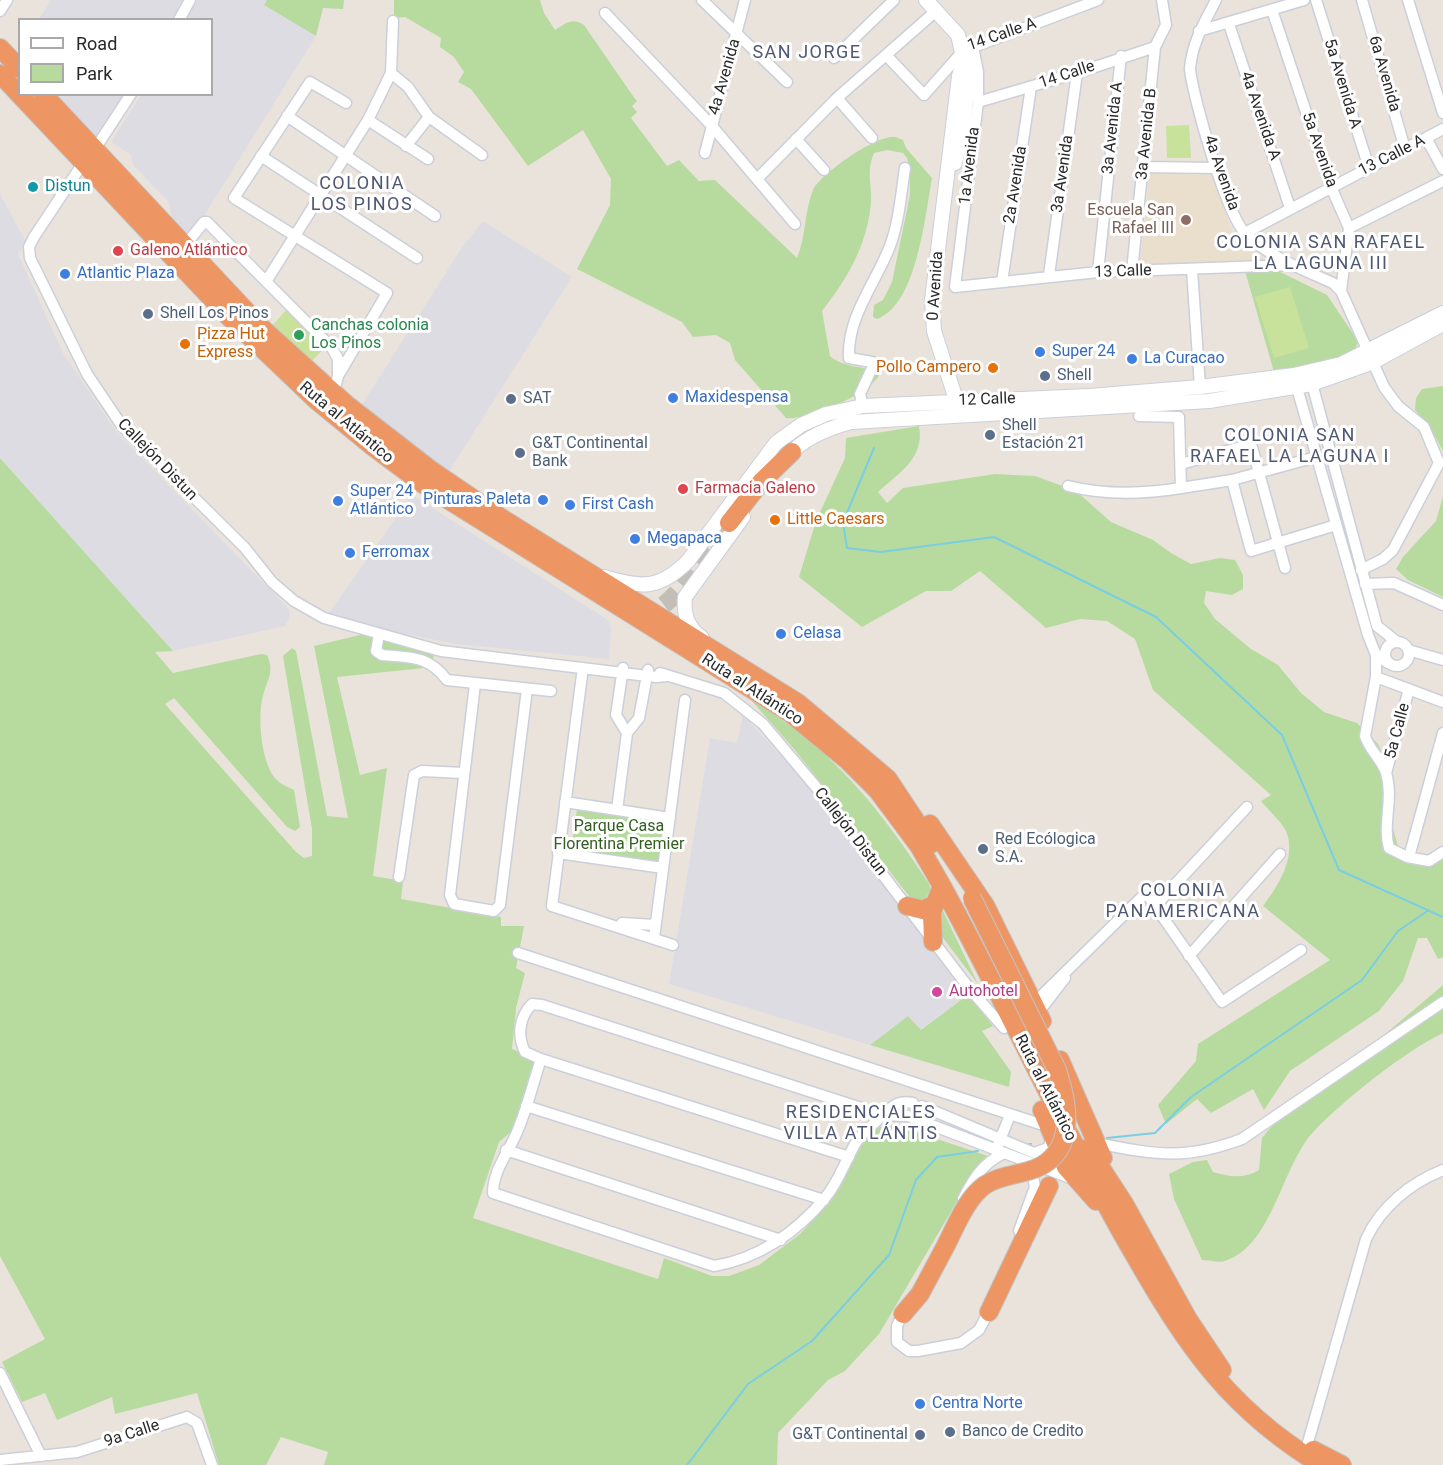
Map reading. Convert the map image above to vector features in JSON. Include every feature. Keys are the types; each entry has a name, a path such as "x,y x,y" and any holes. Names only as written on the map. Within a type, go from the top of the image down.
{"highway":[{"path":"0,48 18,67"},
{"name":"Ruta al Atlántico","path":"0,74 18,91"},
{"name":"Ruta al Atlántico","path":"24,96 186,244 264,330 346,404 444,479 503,519 798,703 888,779 953,879 1052,1081 1095,1162 1125,1205 1174,1295 1220,1367 1266,1415 1307,1446 1342,1465"},
{"name":"Ruta al Atlántico","path":"44,96 89,156 283,371 372,446 423,484 790,713 847,760 878,791 919,846 942,886 1061,1122 1121,1230 1199,1359 1229,1394 1294,1447 1321,1465"},
{"path":"729,523 788,444"},
{"path":"423,484 436,503 510,549"},
{"path":"888,779 919,809 967,877 1007,945 1125,1205"},
{"path":"903,1314 920,1294 975,1194 989,1183 1047,1162 1062,1142 1068,1119 1064,1090 1057,1070 972,898 967,877"},
{"path":"933,942 931,921 942,886"},
{"path":"907,906 923,910 935,904"},
{"path":"956,912 961,934 1004,1028 1046,1130 1066,1167 1121,1230"},
{"path":"989,1312 1054,1179"},
{"path":"1101,1185 1115,1203 1187,1326 1220,1367"}],"main road":[{"name":"14 Calle A","path":"931,5 958,36 966,54"},
{"name":"0 Avenida","path":"959,415 958,401 932,322 932,300 946,188 956,160 964,122 968,78 966,54"},
{"name":"12 Calle","path":"1369,357 1443,313"},
{"name":"12 Calle","path":"594,574 643,586 665,580 675,574 688,561 765,456 788,444 836,427 870,420 1209,401 1311,378 1369,357 1443,324"},
{"name":"12 Calle","path":"733,661 690,626 684,610 686,597 788,444 826,414 863,406 1089,396 1295,381"}],"street":[{"path":"0,11 7,0"},
{"path":"180,18 190,0"},
{"path":"702,0 787,82"},
{"name":"4a Avenida","path":"705,153 745,0"},
{"path":"834,58 894,0"},
{"name":"14 Calle A","path":"966,54 1098,0"},
{"name":"3a Avenida B","path":"1132,271 1155,47 1166,25 1162,0"},
{"name":"4a Avenida","path":"1216,0 1199,31 1191,52 1192,81 1216,168 1245,233"},
{"path":"1199,31 1304,0"},
{"name":"5a Avenida A","path":"1316,0 1369,168"},
{"name":"6a Avenida","path":"1362,0 1405,149"},
{"path":"1408,0 1443,113"},
{"path":"758,178 837,98 886,55 931,5"},
{"name":"5a Avenida","path":"1272,10 1331,187 1349,228"},
{"path":"606,13 711,125 795,224"},
{"path":"267,280 368,120 391,73 393,21"},
{"name":"4a Avenida A","path":"1229,24 1290,208"},
{"name":"14 Calle","path":"978,102 1155,47"},
{"path":"886,55 924,95 966,54"},
{"name":"1a Avenida","path":"954,285 978,102 978,72 966,54"},
{"name":"3a Avenida A","path":"1098,272 1121,56"},
{"path":"391,73 408,87 429,117 482,155"},
{"name":"3a Avenida","path":"1049,275 1077,73"},
{"path":"186,244 206,222 267,280 336,353 337,380 387,293 234,198 310,82 346,103"},
{"name":"2a Avenida","path":"1002,282 1031,87"},
{"path":"89,156 130,96"},
{"path":"837,98 872,138"},
{"path":"287,116 435,216"},
{"path":"406,146 429,117"},
{"path":"368,120 428,159"},
{"name":"13 Calle A","path":"1245,233 1443,129"},
{"path":"1426,138 1443,169"},
{"path":"796,139 824,170"},
{"name":"Callejón Distun","path":"89,156 29,247 30,258 87,374 122,426 244,548 272,582 294,601 324,618 405,641 667,676 696,682 724,693 762,724 816,787 933,942 1004,1028"},
{"path":"261,156 417,258"},
{"path":"1144,167 1216,168"},
{"path":"863,406 860,394 873,366 872,362 849,358 850,335 864,298 876,279 891,243 905,168"},
{"path":"1341,291 1349,228 1443,181"},
{"path":"1245,233 1294,265 1333,282 1341,291 1384,387 1398,406 1424,427 1439,465 1393,550 1383,559 1361,570"},
{"name":"13 Calle","path":"954,285 957,288 1049,275 1098,272 1294,265"},
{"path":"1192,270 1200,387"},
{"path":"1311,378 1377,626 1397,642 1404,644 1408,650 1405,663 1394,666 1376,655"},
{"path":"1295,381 1376,655 1376,677 1443,702"},
{"path":"1139,416 1178,416 1181,488"},
{"path":"1181,464 1248,445 1252,447 1280,541 1285,568"},
{"path":"1068,486 1101,491 1139,492 1181,488 1232,480 1316,457"},
{"path":"1232,480 1251,551 1336,525"},
{"path":"1365,584 1394,584 1443,605"},
{"path":"379,634 376,651 382,655 424,660 436,666 447,680 551,691"},
{"path":"1388,663 1385,657 1386,648 1397,642"},
{"path":"1408,650 1443,660"},
{"path":"623,669 616,715 627,733"},
{"path":"616,810 627,733 639,718 648,673"},
{"path":"582,675 552,906 674,945"},
{"name":"5a Calle","path":"1376,677 1365,736 1366,743 1386,773"},
{"path":"474,684 450,900 454,904 494,911 500,905 527,689"},
{"name":"5a Calle","path":"1409,689 1386,773 1390,805 1386,839 1389,849 1409,857"},
{"path":"654,938 685,700"},
{"path":"1443,733 1409,857 1429,861 1443,852"},
{"path":"399,877 414,775 422,771 463,773"},
{"path":"565,802 670,818"},
{"path":"1156,905 1246,807"},
{"path":"558,853 663,868"},
{"path":"1189,956 1280,854"},
{"path":"1036,1008 1144,894 1156,905 1222,1002 1301,950"},
{"path":"600,921 655,926"},
{"path":"518,953 1010,1115 1046,1130 1048,1148 1039,1153 915,1104 898,1102 867,1130 824,1200 781,1240 751,1256 714,1266 510,1201 493,1193 493,1184 506,1150 517,1134 541,1059"},
{"path":"1101,1144 1177,1156 1210,1151 1242,1139 1443,1002"},
{"path":"849,1157 525,1052 520,1042 520,1030 526,1010 532,1004 542,1005 884,1115 908,1116 1026,1161 1054,1179"},
{"path":"908,1116 905,1109 915,1104"},
{"path":"526,1107 824,1200"},
{"path":"1010,1115 1001,1139 1000,1152 977,1173 897,1326 897,1342 909,1351 970,1339 979,1330 989,1312 1032,1195 1035,1180 1026,1161"},
{"path":"506,1150 781,1240"},
{"path":"1307,1446 1366,1239 1374,1223 1392,1201 1424,1177 1443,1170"},
{"path":"1032,1195 1046,1177 1079,1183"},
{"path":"0,1373 41,1456"},
{"name":"9a Calle","path":"0,1460 76,1452 187,1417 193,1418 212,1465"}],"shaded area":[{"path":"51,0 183,0 173,18 40,18"},
{"path":"197,0 267,0 265,5 316,36 189,240 173,222 168,201 133,165 131,155 111,142 140,96 213,96 213,18 187,18"},
{"path":"53,96 124,96 95,141"},
{"name":"Escuela San Rafael III","path":"1150,170 1211,170 1230,227 1240,242 1266,263 1139,271"},
{"path":"0,194 26,242 18,254 63,353 115,430 289,609 290,617 285,626 173,651 0,458"},
{"path":"483,221 572,277 448,473 361,406 463,246"},
{"path":"412,495 608,620 611,628 609,659 456,644 355,624 329,613"},
{"path":"743,715 800,776 969,994 920,1030 908,1016 870,1045 669,984 710,738 737,743"}],"green space":[{"path":"267,0 344,0 343,9 323,8 316,36 264,5"},
{"path":"394,0 540,0 544,13 555,30 572,21 584,25 637,101 632,106 637,112 631,118 667,166 679,160 699,181 715,180 797,258 810,198 818,183 849,157 875,142 894,137 903,140 906,148 932,178 922,236 910,278 891,310 877,319 873,317 874,305 883,300 892,282 910,195 910,172 907,158 903,153 887,150 874,153 870,172 869,218 861,247 848,273 822,311 830,356 842,363 880,373 875,381 853,397 838,404 809,415 786,418 735,360 730,343 716,335 693,337 682,322 577,269 610,205 611,179 583,130 528,166 471,89 458,82 464,72 454,57 440,47 441,38 405,17 394,18"},
{"path":"1189,125 1191,158 1167,158 1166,126"},
{"path":"1274,269 1327,295 1358,341 1354,353 1316,366 1274,372 1245,271"},
{"path":"1290,287 1309,348 1274,358 1255,297"},
{"name":"Canchas colonia Los Pinos","path":"286,310 326,346 312,361 273,325"},
{"path":"1443,386 1443,451 1429,426 1415,410 1416,398 1422,389"},
{"path":"919,426 920,437 914,456 902,471 878,492 887,503 903,488 995,474 1035,476 1076,491 1111,522 1153,540 1191,564 1220,558 1235,560 1243,575 1243,589 1232,595 1206,591 1204,603 1215,619 1251,649 1278,665 1301,693 1324,712 1357,723 1378,744 1386,760 1390,819 1398,846 1415,860 1436,863 1443,857 1443,957 1438,959 1427,938 1418,938 1403,981 1379,1011 1290,1071 1264,1110 1253,1089 1211,1113 1197,1099 1166,1124 1158,1105 1196,1061 1198,1044 1330,960 1263,906 1280,880 1288,861 1289,851 1286,831 1261,801 1271,795 1153,690 1135,639 1107,621 1080,619 1046,628 980,571 951,591 926,591 862,627 799,577 816,521 845,458 846,438"},
{"path":"0,458 173,651 155,652 173,673 261,654 267,655 270,676 261,705 262,741 272,774 294,790 300,827 295,831 287,827 174,698 165,704 296,852 304,858 312,856 312,829 283,656 292,648 296,651 327,816 348,818 314,646 364,634 433,653 434,667 337,677 360,775 387,768 373,876 403,881 401,899 501,917 501,926 524,926 516,968 525,973 516,1008 512,1049 535,1058 512,1131 499,1142 473,1218 658,1279 664,1258 712,1276 729,1276 759,1265 800,1234 822,1210 861,1144 880,1127 895,1125 988,1156 976,1169 879,1334 845,1371 828,1380 778,1433 777,1465 324,1465 328,1452 281,1437 266,1465 219,1465 197,1393 115,1414 112,1397 57,1420 45,1393 22,1402 2,1362 45,1339 0,1256"},
{"path":"1443,496 1443,597 1408,580 1396,569 1403,557 1436,521"},
{"path":"751,700 805,737 829,758 872,805 929,884 931,891 922,902 909,896 794,749"},
{"name":"Parque Casa Florentina Premier","path":"577,809 666,822 660,864 571,851"},
{"path":"942,909 978,984 934,926"},
{"path":"1443,985 1443,1033 1376,1077 1342,1104 1315,1130 1293,1163 1266,1222 1255,1239 1242,1252 1223,1262 1202,1260 1174,1199 1169,1174 1193,1162 1207,1160 1213,1172 1225,1175 1242,1176 1259,1170 1262,1138 1271,1127 1311,1097"},
{"path":"969,994 993,1026 982,1031 1011,1072 1009,1087 870,1045 908,1016 921,1030"}],"waterway":[{"path":"874,448 843,522 847,548 881,552 994,537 1156,617 1282,735 1339,870 1443,917"},
{"path":"1107,1138 1155,1133 1191,1097 1362,980 1398,931 1429,910"},
{"path":"1025,1145 1031,1144"},
{"path":"687,1465 748,1384 812,1341 889,1255 916,1180 937,1157 978,1151"}],"tunnel":[{"path":"640,617 653,612 678,592 729,523"}],"place":[{"name":"Distun","path":"33,187"},
{"name":"Escuela San Rafael III","path":"1186,220"},
{"name":"Galeno Atlántico","path":"118,251"},
{"name":"Atlantic Plaza","path":"65,274"},
{"name":"Shell Los Pinos","path":"148,314"},
{"name":"Canchas colonia Los Pinos","path":"299,335"},
{"name":"Pizza Hut Express","path":"185,344"},
{"name":"Super 24","path":"1040,352"},
{"name":"La Curacao","path":"1132,359"},
{"name":"Pollo Campero","path":"993,368"},
{"name":"Shell","path":"1045,376"},
{"name":"Maxidespensa","path":"673,398"},
{"name":"SAT","path":"511,399"},
{"name":"Shell Estación 21","path":"990,435"},
{"name":"G&T Continental Bank","path":"520,453"},
{"name":"Farmacia Galeno","path":"683,489"},
{"name":"Pinturas Paleta","path":"543,500"},
{"name":"Super 24 Atlántico","path":"338,501"},
{"name":"First Cash","path":"570,505"},
{"name":"Little Caesars","path":"775,520"},
{"name":"Megapaca","path":"635,539"},
{"name":"Ferromax","path":"350,553"},
{"name":"Celasa","path":"781,634"},
{"name":"Red Ecólogica S.A.","path":"983,849"},
{"name":"Autohotel","path":"937,992"},
{"name":"Centra Norte","path":"920,1404"},
{"name":"Banco de Credito","path":"950,1432"},
{"name":"G&T Continental","path":"920,1435"}],"district":[{"name":"SAN JORGE","path":"807,53"},
{"name":"COLONIA LOS PINOS","path":"362,194"},
{"name":"COLONIA SAN RAFAEL LA LAGUNA III","path":"1321,253"},
{"name":"COLONIA SAN RAFAEL LA LAGUNA I","path":"1290,446"},
{"name":"COLONIA PANAMERICANA","path":"1183,901"},
{"name":"RESIDENCIALES VILLA ATLÁNTIS","path":"861,1123"}]}
